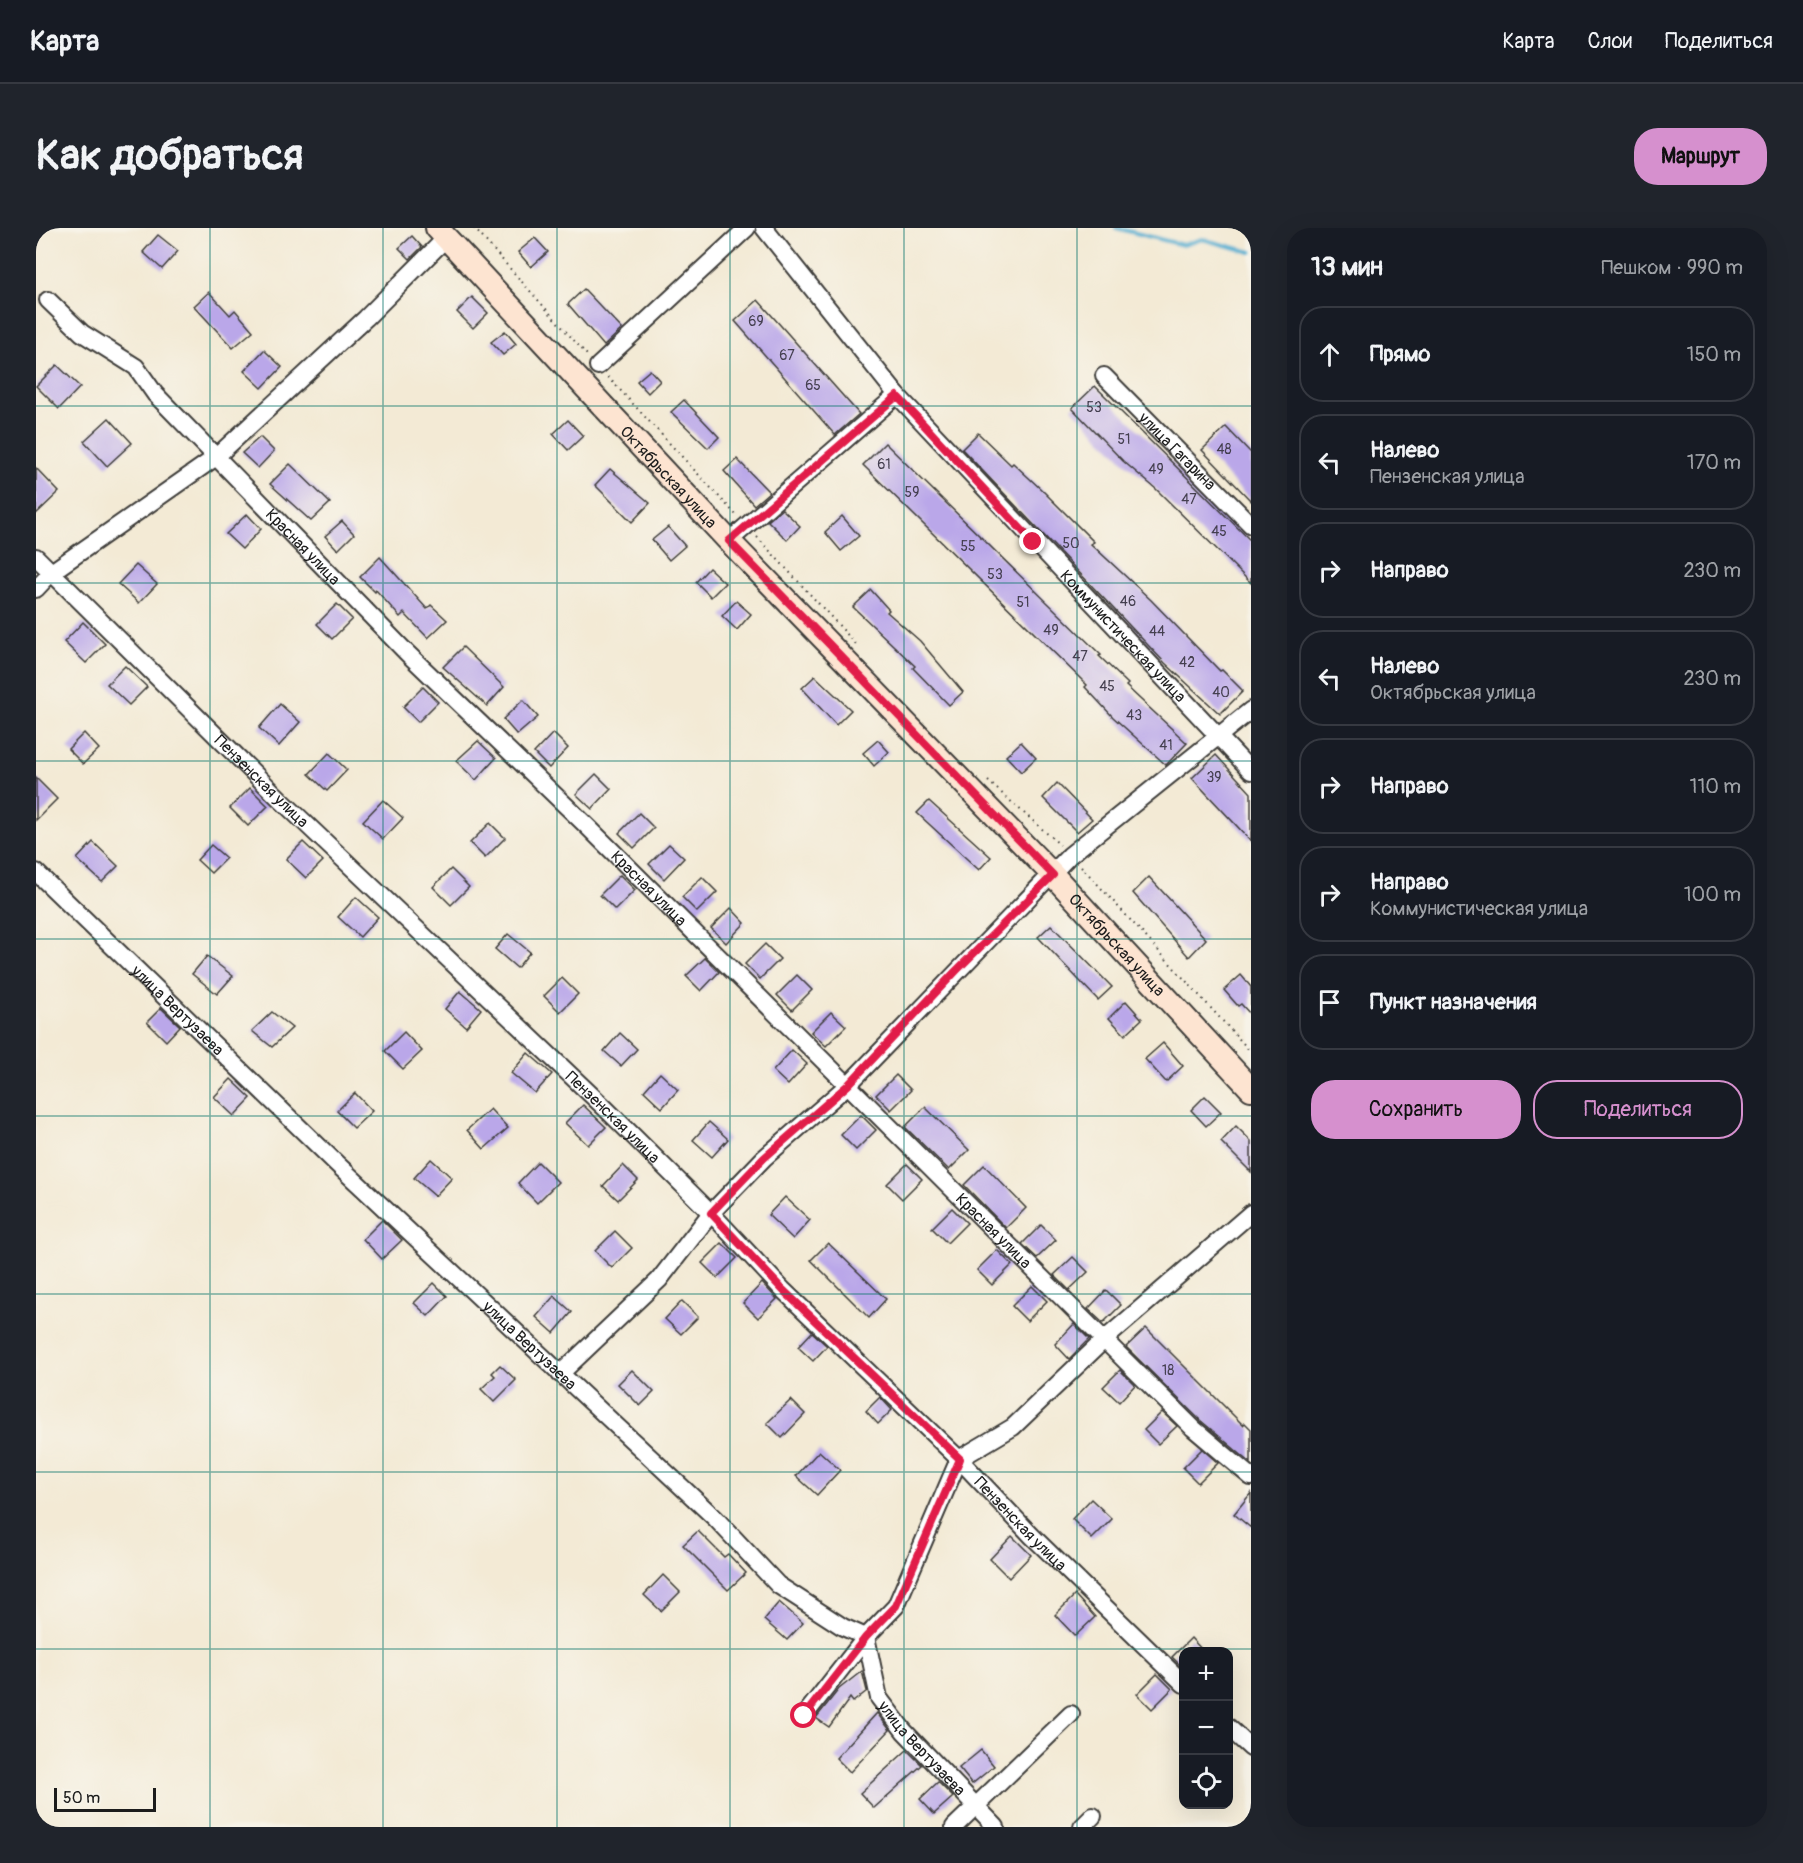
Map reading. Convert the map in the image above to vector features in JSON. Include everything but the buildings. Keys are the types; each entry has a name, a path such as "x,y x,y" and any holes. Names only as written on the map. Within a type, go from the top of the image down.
{"main road":[{"name":"Октябрьская улица","path":"441,233 729,541 1053,875 1251,1089"}],"street":[{"path":"598,366 747,228"},
{"name":"Коммунистическая улица","path":"764,228 897,396 1251,771"},
{"path":"36,589 53,571 216,457 366,318 441,233"},
{"name":"Красная улица","path":"48,300 82,333 136,366 155,394 407,653 587,826 1193,1428 1251,1477"},
{"name":"улица Гагарина","path":"1104,376 1251,525"},
{"path":"729,541 897,396"},
{"name":"Пензенская улица","path":"36,557 53,571 282,801 711,1213 783,1290 960,1459 1032,1536 1179,1679"},
{"path":"560,1374 659,1280 711,1213 764,1158 848,1085 1070,855 1251,710"},
{"name":"улица Вертузаева","path":"36,872 337,1164 716,1519 778,1585 843,1627 866,1637 879,1698 903,1731 996,1827"},
{"path":"804,1716 866,1637 896,1606 960,1459 1013,1427 1104,1340 1251,1213"},
{"path":"954,1827 1071,1714"},
{"path":"1233,1731 1251,1748"}],"path":[{"path":"474,228 598,366 863,652"},
{"path":"986,778 1070,855 1251,1052"}],"waterway":[{"path":"1116,228 1183,245 1202,239 1251,252"}],"route":[{"path":"804,1716 866,1637 896,1606 960,1459 783,1290 711,1213 764,1158 848,1085 956,971 1053,875 729,541 897,396 1033,542"}]}
